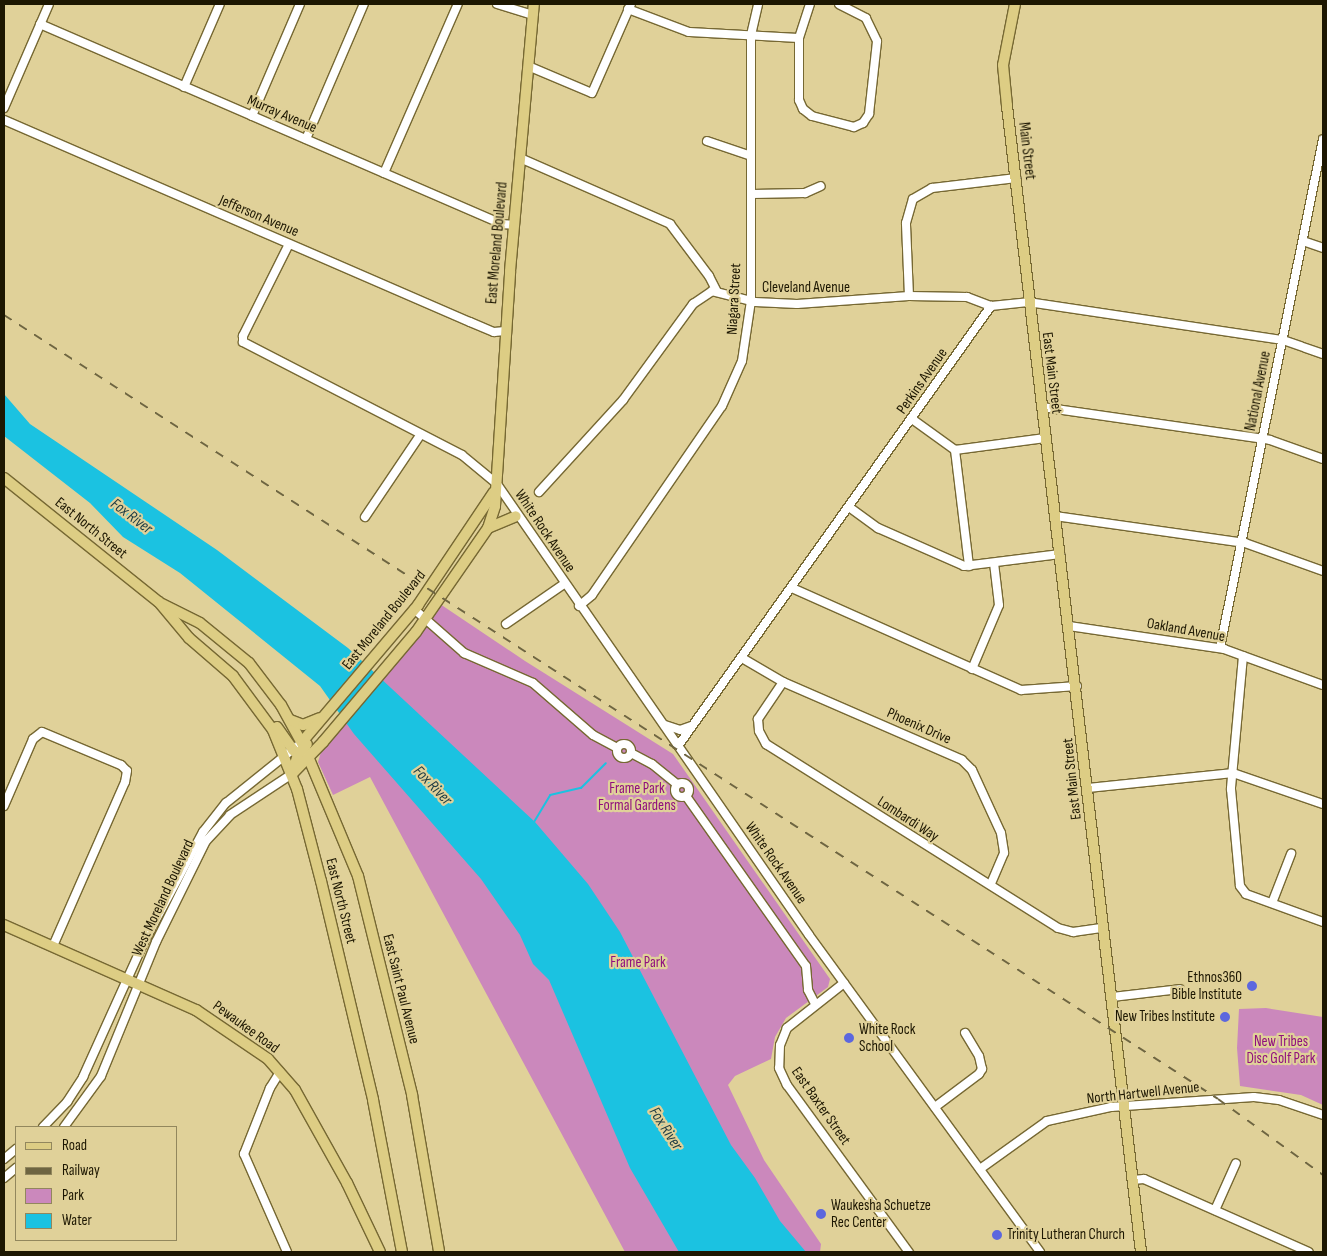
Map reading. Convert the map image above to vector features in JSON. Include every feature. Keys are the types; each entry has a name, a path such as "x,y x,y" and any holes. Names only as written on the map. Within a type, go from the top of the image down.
{"main road":[{"name":"East Moreland Boulevard","path":"301,751 374,669 426,618 488,528 497,484 505,331 534,4"},
{"name":"Main Street","path":"1016,4 1003,65 1028,302"},
{"name":"East Main Street","path":"1028,302 1070,626 1141,1252"},
{"name":"East North Street","path":"4,478 158,602 189,638 220,664 245,689 273,730 292,774 373,1100 402,1252"},
{"name":"East Moreland Boulevard","path":"333,717 374,669 389,640 451,558 497,484"},
{"path":"488,528 516,516"},
{"path":"451,558 462,566"},
{"name":"East North Street","path":"158,602 200,623 249,663 289,719 301,751"},
{"path":"220,664 239,674 258,695 301,751"},
{"path":"289,719 303,725 333,717"},
{"name":"West Moreland Boulevard","path":"292,774 301,751 333,717"},
{"name":"East Saint Paul Avenue","path":"301,751 358,876 412,1095 439,1252"},
{"name":"Pewaukee Road","path":"4,925 140,984 211,1018 254,1048 280,1072 295,1090 332,1156 380,1252"}],"street":[{"path":"4,108 49,4"},
{"path":"184,87 220,4"},
{"path":"252,116 300,4"},
{"path":"306,139 364,4"},
{"path":"384,173 458,4"},
{"path":"497,4 533,15"},
{"name":"Niagara Street","path":"580,606 592,595 630,542 731,390 746,346 751,301 751,35 758,4"},
{"path":"810,4 799,38 799,100 803,109 812,116 854,127 863,123 870,114 878,41 866,18 857,11 839,4"},
{"path":"528,66 592,93 629,7 689,32 799,38"},
{"name":"Murray Avenue","path":"40,24 502,224 514,225"},
{"name":"Jefferson Avenue","path":"4,120 478,326 494,332 505,331"},
{"name":"National Avenue","path":"1220,648 1323,139"},
{"path":"707,142 752,156"},
{"path":"520,158 670,224 709,276 716,290 706,293 693,304 623,400 539,492"},
{"path":"909,296 906,223 914,200 932,188 1016,178"},
{"path":"752,194 805,193 821,186"},
{"path":"1303,241 1323,248"},
{"name":"White Rock Avenue","path":"289,244 243,336 243,342 462,455 497,484 516,516 844,983 1040,1252"},
{"name":"Cleveland Avenue","path":"716,290 751,301 819,304 909,296 967,297 991,306"},
{"path":"991,306 1028,302 1283,340 1323,354"},
{"name":"Perkins Avenue","path":"678,746 991,306"},
{"path":"1042,406 1263,438 1323,459"},
{"path":"912,419 955,450 1045,438"},
{"path":"365,516 421,434"},
{"path":"955,450 969,566"},
{"path":"849,507 878,528 969,566 1060,554"},
{"path":"1055,516 1242,542 1323,571"},
{"path":"972,669 999,605 994,563"},
{"path":"506,624 564,584"},
{"path":"792,588 1021,690 1077,686"},
{"path":"414,609 464,653 533,683 593,735 617,748 620,757 627,757 631,753 652,764 677,784 687,785 686,796 803,961 808,990 815,1004"},
{"name":"Oakland Avenue","path":"1070,626 1220,648 1323,685"},
{"path":"1243,656 1231,803 1240,886 1246,894 1323,922"},
{"name":"Phoenix Drive","path":"742,658 783,682 948,753 972,770 1001,834 1004,853 992,884"},
{"name":"Lombardi Way","path":"783,682 758,719 759,730 766,744 938,854 992,884 1058,928 1073,932 1104,928"},
{"path":"662,723 675,730 684,730 700,715"},
{"path":"4,806 39,732 47,732 121,765 127,771 125,782 53,946"},
{"name":"West Moreland Boulevard","path":"44,1126 73,1093 127,979 210,822 236,794 286,758 301,751"},
{"path":"1088,788 1233,773 1323,804"},
{"name":"West Moreland Boulevard","path":"65,1126 85,1102 101,1076 156,942 206,841 230,815 292,774"},
{"path":"1272,903 1290,854"},
{"name":"East Baxter Street","path":"844,983 815,1004 784,1034 778,1055 782,1075 909,1252"},
{"path":"1112,997 1180,989"},
{"path":"107,1024 121,1030"},
{"path":"934,1107 979,1074 982,1069 979,1056 965,1034"},
{"path":"280,1072 270,1088 244,1154 287,1252"},
{"path":"73,1093 85,1102"},
{"name":"North Hartwell Avenue","path":"980,1169 1047,1121 1124,1107 1254,1097 1280,1100 1323,1115"},
{"path":"4,1159 15,1150"},
{"path":"1215,1210 1236,1163"},
{"path":"4,1178 15,1169"},
{"path":"1132,1180 1144,1179 1309,1252"}],"green space":[{"name":"Frame Park","path":"440,604 525,661 673,754 830,979 828,987 786,1018 775,1037 771,1059 735,1076 728,1085 764,1160 821,1244 820,1252 625,1252 370,777 333,795 318,762 321,752"},
{"name":"New Tribes Disc Golf Park","path":"1266,1008 1323,1017 1323,1105 1301,1095 1240,1086 1237,1048 1239,1009"}],"water":[{"name":"Fox River","path":"4,394 30,424 217,550 348,648 535,822 588,884 620,932 731,1145 755,1178 780,1221 806,1252 679,1252 630,1168 549,980 533,964 520,935 481,879 354,734 320,686 180,573 123,537 90,503 4,436"}],"waterway":[{"path":"534,822 550,795 581,788 606,763"}],"railway":[{"path":"4,315 1218,1099 1323,1175"}],"place":[{"name":"Ethnos360 Bible Institute","path":"1252,986"},
{"name":"New Tribes Institute","path":"1225,1017"},
{"name":"White Rock School","path":"849,1038"},
{"name":"Waukesha Schuetze Rec Center","path":"821,1214"},
{"name":"Trinity Lutheran Church","path":"997,1235"}],"park label":[{"name":"Frame Park Formal Gardens","path":"637,796"}]}
